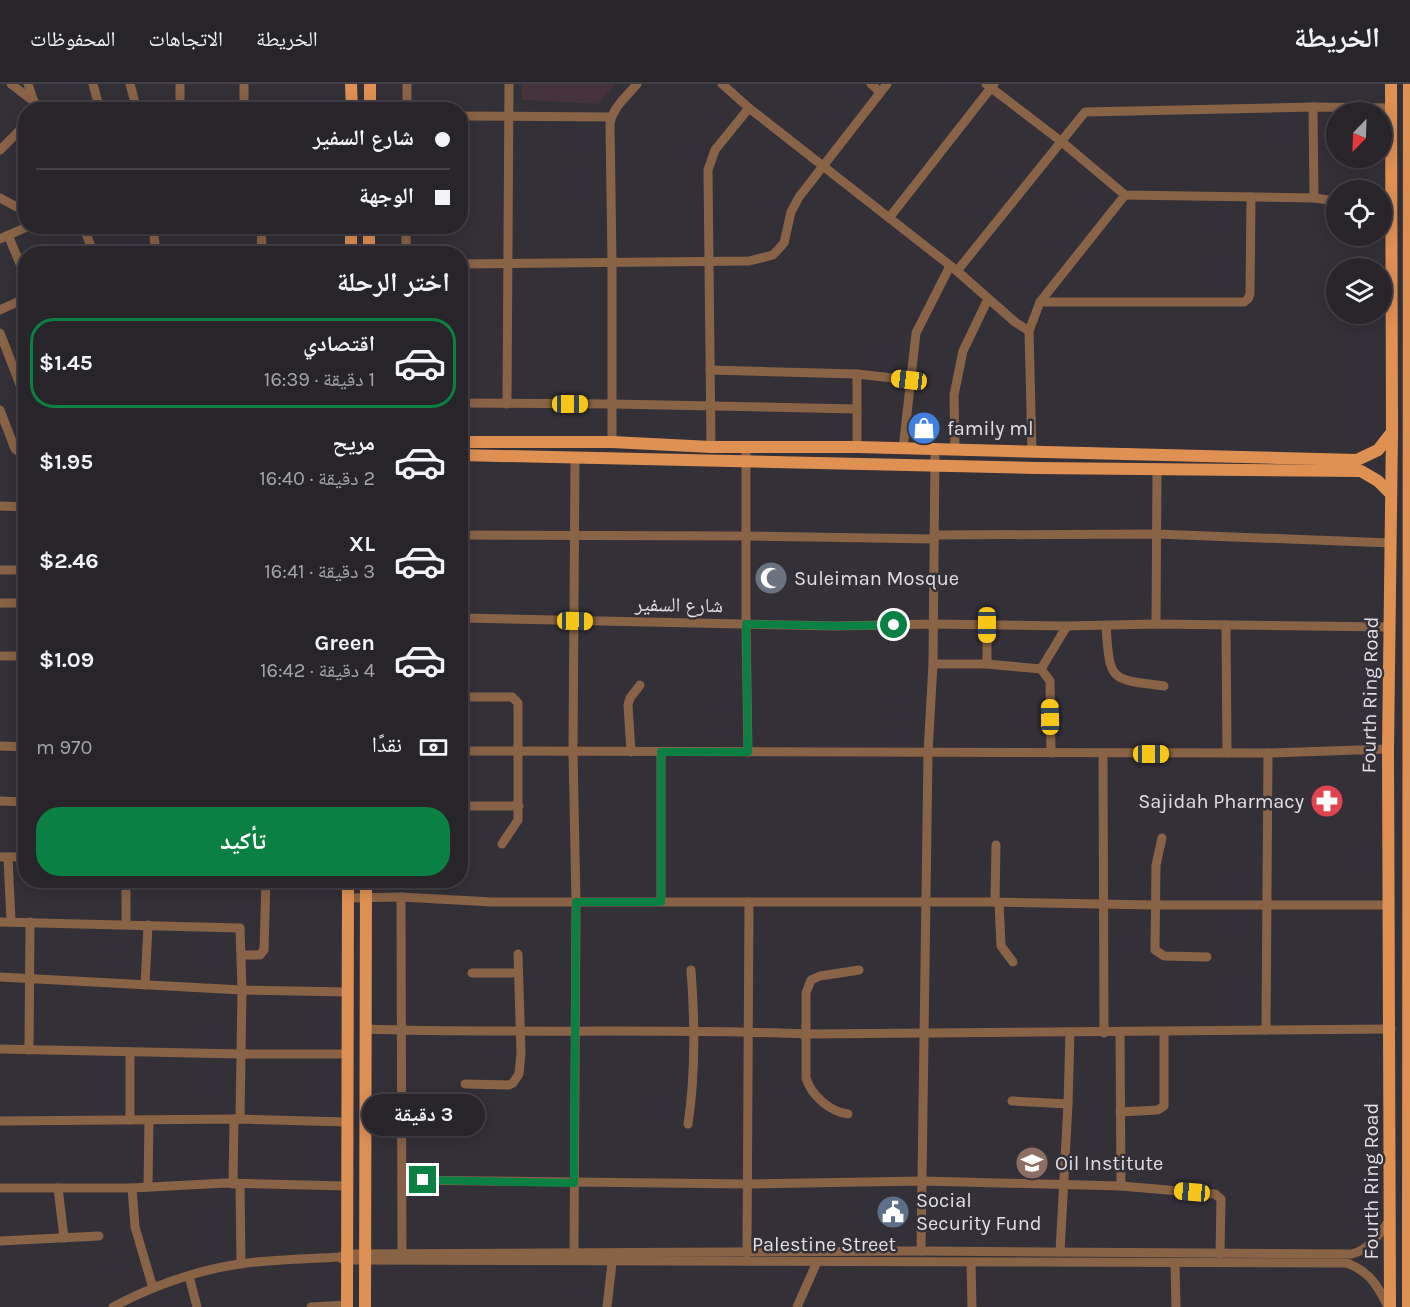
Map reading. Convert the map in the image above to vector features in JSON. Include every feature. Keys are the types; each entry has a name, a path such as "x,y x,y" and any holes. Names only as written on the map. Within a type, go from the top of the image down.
{"main road":[{"path":"351,84 352,102"},
{"path":"370,84 370,102"},
{"name":"Fourth Ring Road","path":"1391,84 1391,102"},
{"name":"Fourth Ring Road","path":"1408,1307 1409,84"},
{"path":"1392,112 1409,115"},
{"name":"Fourth Ring Road","path":"1388,246 1392,432 1388,749 1391,1029 1389,1307"},
{"path":"468,442 612,442 711,447 857,447 1357,460 1378,450 1392,432"},
{"path":"508,442 508,457"},
{"path":"821,447 821,463"},
{"path":"468,455 574,459 1361,471 1378,481 1391,494"},
{"path":"1389,845 1399,849 1409,846"},
{"path":"1389,881 1398,877 1409,879"},
{"path":"347,1306 344,1257 348,888"},
{"path":"365,1307 366,888"}],"street":[{"path":"11,84 36,102"},
{"path":"27,84 33,99"},
{"path":"93,84 98,102"},
{"path":"130,84 135,102"},
{"path":"180,84 180,102"},
{"path":"244,84 244,102"},
{"path":"406,84 406,102"},
{"path":"507,404 509,84"},
{"path":"612,442 611,117 637,84"},
{"path":"722,84 749,108 953,268 1014,322 1029,331"},
{"path":"468,264 748,261 773,255 784,243 794,204 884,88 871,84"},
{"path":"889,218 991,85 1125,195 1326,200"},
{"path":"1313,107 1314,198"},
{"path":"711,447 708,170 715,150 749,108"},
{"path":"903,449 916,333 953,268 1062,142 1082,115 1090,111 1326,108"},
{"path":"468,116 611,117"},
{"path":"0,150 18,132"},
{"path":"1032,452 1029,331 1040,302 1125,195"},
{"path":"1040,302 1244,302 1250,294 1251,197"},
{"path":"0,198 18,208"},
{"path":"18,231 4,237 18,263"},
{"path":"954,451 954,395 963,351 988,299"},
{"path":"0,310 18,302"},
{"path":"0,333 18,379"},
{"path":"710,370 857,374 909,380"},
{"path":"857,374 857,447"},
{"path":"468,403 857,409"},
{"path":"0,410 15,449 18,451"},
{"path":"746,447 748,752"},
{"path":"921,1251 926,1034 928,753 934,624 935,450"},
{"path":"574,459 573,751 576,902 574,1251"},
{"path":"1156,624 1157,469"},
{"path":"0,506 18,507"},
{"path":"468,535 934,537 1156,534 1391,543"},
{"path":"0,570 18,570"},
{"path":"0,603 18,603"},
{"name":"شارع السفير","path":"468,618 835,626 1156,624 1390,627"},
{"path":"987,625 987,664"},
{"path":"1226,625 1227,753"},
{"path":"1041,669 1067,626"},
{"path":"1106,626 1109,664 1115,674 1125,681 1164,686"},
{"path":"0,656 18,656"},
{"path":"933,664 987,664 1041,669 1050,681 1051,753"},
{"path":"631,753 628,705 630,698 640,685"},
{"path":"468,697 506,697 516,699 518,703 518,820 502,844"},
{"path":"0,746 18,747"},
{"path":"468,751 1103,754 1268,753 1388,749"},
{"path":"661,752 661,902"},
{"path":"1266,1030 1268,753"},
{"path":"1103,754 1104,1033"},
{"path":"0,801 18,802"},
{"path":"468,806 519,807"},
{"path":"1161,838 1155,865 1155,950 1157,954 1164,956 1207,957"},
{"path":"996,845 997,902 1001,946 1012,962"},
{"path":"4,857 11,921"},
{"path":"126,888 126,924"},
{"path":"242,954 260,955 264,950 266,888"},
{"path":"401,897 402,1252"},
{"path":"348,898 401,897 492,902 1389,905"},
{"path":"747,1253 749,902"},
{"path":"0,922 237,926 241,930 241,1054 237,1119 241,1264"},
{"path":"29,1050 30,922"},
{"path":"145,985 148,925"},
{"path":"465,1084 513,1083 519,1074 521,1032 518,954"},
{"path":"688,1124 694,1085 695,1031 691,970"},
{"path":"848,1114 833,1110 816,1095 808,1084 806,1078 806,993 811,980 820,976 859,970"},
{"path":"472,973 518,973"},
{"path":"0,977 242,990 347,992"},
{"path":"365,1029 521,1032 748,1031 807,1034 1391,1029"},
{"path":"1060,1252 1070,1032"},
{"path":"1120,1032 1120,1186"},
{"path":"1120,1112 1158,1110 1164,1106 1164,1032"},
{"path":"0,1049 347,1054"},
{"path":"130,1052 130,1120"},
{"path":"1012,1101 1068,1104"},
{"path":"0,1121 237,1119 346,1122"},
{"path":"148,1187 150,1120"},
{"path":"402,1180 748,1184 923,1181 1120,1186 1215,1194 1220,1197 1220,1254"},
{"path":"0,1188 132,1188 237,1184 346,1186"},
{"path":"58,1188 64,1238"},
{"path":"132,1188 135,1227 153,1288"},
{"name":"Palestine Street","path":"365,1256 612,1263 817,1262 884,1257 921,1251 1352,1254 1370,1245 1390,1220"},
{"path":"0,1241 99,1236"},
{"name":"Palestine Street","path":"113,1307 153,1288 189,1276 241,1264 402,1252 574,1251 747,1253 972,1262 1347,1263 1368,1274 1389,1307"},
{"path":"796,1307 817,1262"},
{"path":"972,1262 972,1307"},
{"path":"608,1307 612,1263"},
{"path":"1175,1263 1176,1307"},
{"path":"189,1276 197,1307"},
{"path":"1408,1307 1410,1302"},
{"path":"311,1307 347,1306"}],"shaded area":[{"path":"521,84 615,84 598,104 522,100"}],"place":[{"name":"family ml","path":"924,428"},
{"name":"Suleiman Mosque","path":"771,578"},
{"name":"Sajidah Pharmacy","path":"1327,801"},
{"name":"Oil Institute","path":"1032,1163"},
{"name":"Social Security Fund","path":"893,1212"}],"route":[{"path":"423,1180 574,1183 576,902 661,902 661,752 748,752 746,624 894,625"}]}
